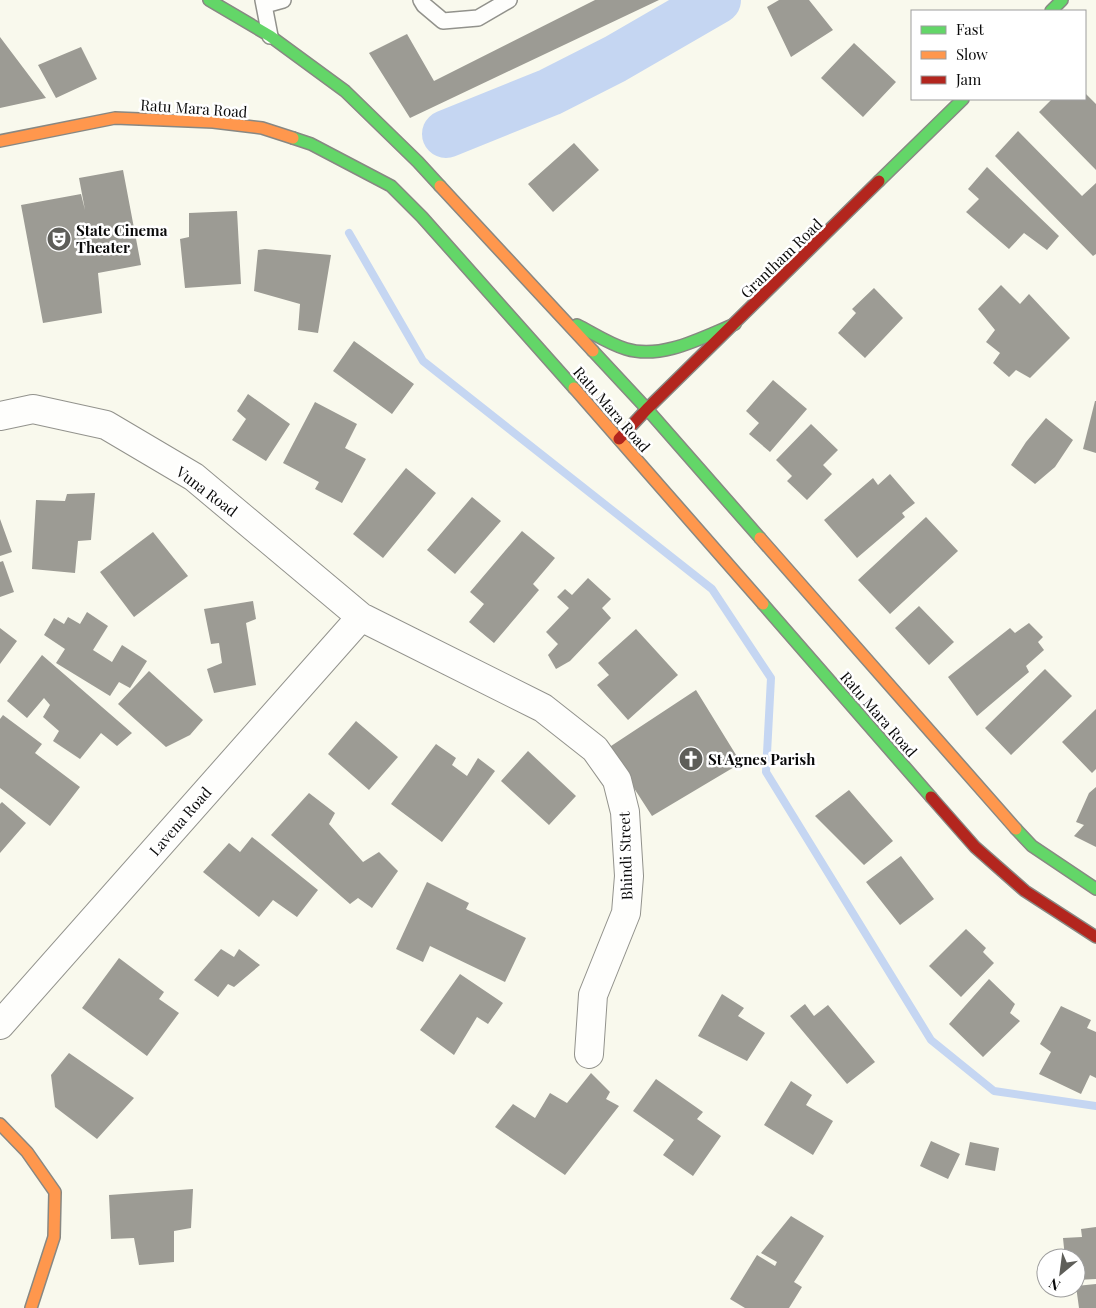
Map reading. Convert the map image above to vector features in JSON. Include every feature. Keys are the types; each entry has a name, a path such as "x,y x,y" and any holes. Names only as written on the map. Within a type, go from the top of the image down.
{"main road":[{"name":"Ratu Mara Road","path":"209,0 270,36 345,91 418,162 647,409 1032,846 1096,889"},
{"path":"1052,10 1062,0"},
{"name":"Grantham Road","path":"620,439 647,409 962,100"},
{"name":"Ratu Mara Road","path":"0,141 115,118 223,123 262,128 312,144 391,186 422,217 620,439 975,847 1025,891 1096,937"},
{"path":"562,318 628,350 645,352 668,348 735,324"},
{"path":"0,1124 27,1152 54,1192 54,1237 31,1308"}],"street":[{"name":"Vuna Road","path":"0,416 33,409 106,425 194,477 361,617"},
{"name":"Lavena Road","path":"0,1025 361,617"},
{"name":"Bhindi Street","path":"361,617 543,708 594,749 617,780 626,812 629,876 626,913 593,995 590,1054"}],"lane":[{"path":"270,36 264,2 283,0"},
{"path":"421,0 424,5 443,21 478,18 509,0"}],"building":[{"path":"595,0 659,0 410,118 369,53 407,34 434,81"},
{"path":"779,0 809,0 833,30 791,57 767,7"},
{"path":"0,37 46,98 0,108"},
{"path":"854,43 896,82 863,117 821,78"},
{"path":"81,47 97,79 56,98 38,65"},
{"path":"1086,94 1096,104 1096,170 1039,112 1051,100 1086,100"},
{"path":"1018,131 1082,196 1096,183 1096,254 1093,256 995,156"},
{"path":"574,143 599,170 553,212 528,184"},
{"path":"987,167 1059,236 1047,250 1024,233 1009,249 966,212 979,199 968,189"},
{"path":"123,170 141,265 98,273 102,313 43,323 21,205 81,194 85,210 79,178"},
{"path":"237,211 241,284 185,288 180,239 189,237 189,213"},
{"path":"258,250 331,255 318,333 298,330 300,304 254,291"},
{"path":"1001,285 1020,304 1029,294 1070,338 1030,378 1016,370 1009,377 993,363 1000,353 986,342 995,330 978,309"},
{"path":"874,288 903,318 865,358 838,333 856,313 852,309"},
{"path":"354,341 414,384 392,414 333,371"},
{"path":"773,380 807,409 770,452 749,434 759,423 746,411"},
{"path":"248,394 290,424 266,461 232,440 246,419 237,411"},
{"path":"1096,401 1096,453 1083,449"},
{"path":"315,402 357,424 345,448 366,459 342,503 315,489 319,482 283,463"},
{"path":"1046,418 1073,440 1055,467 1035,484 1011,465 1026,442"},
{"path":"811,424 838,450 823,465 832,474 807,500 787,481 792,476 776,460"},
{"path":"406,468 436,493 383,558 353,534"},
{"path":"890,474 915,503 902,513 905,517 857,558 824,520 873,478 878,485"},
{"path":"95,493 91,540 78,541 75,573 32,569 36,500 65,501 67,494"},
{"path":"472,497 501,521 455,574 427,550"},
{"path":"926,517 958,551 890,614 858,580"},
{"path":"0,519 12,552 0,556"},
{"path":"522,531 555,558 533,584 539,590 494,643 469,622 484,604 470,592"},
{"path":"153,532 188,576 134,617 100,572"},
{"path":"3,561 14,592 0,597 0,562"},
{"path":"588,578 611,599 602,608 611,618 570,661 556,669 548,655 558,644 546,632 569,608 557,597 565,589 572,595"},
{"path":"253,601 256,619 246,623 256,685 214,693 207,669 222,663 219,643 211,644 204,609"},
{"path":"919,606 954,642 929,665 895,628"},
{"path":"87,612 108,626 93,650 112,662 122,645 147,661 130,688 119,682 110,696 56,663 65,649 44,635 54,618 64,624 68,617 80,624"},
{"path":"1029,623 1043,637 1038,642 1044,650 1026,666 1029,672 977,716 948,677 1010,628 1015,633"},
{"path":"0,628 17,641 0,664"},
{"path":"636,629 678,675 628,720 597,685 609,675 598,663"},
{"path":"42,655 132,733 117,746 101,733 80,759 53,741 59,731 43,717 50,705 44,698 27,718 7,701"},
{"path":"1045,669 1072,696 1011,755 985,728"},
{"path":"149,671 203,720 190,735 166,747 118,704"},
{"path":"696,690 741,763 652,816 608,748"},
{"path":"1096,709 1096,769 1092,773 1062,742"},
{"path":"3,715 42,744 35,753 80,787 50,826 0,788 0,719"},
{"path":"356,721 398,757 369,790 328,754"},
{"path":"436,744 456,758 452,765 467,776 478,758 495,771 442,842 391,804"},
{"path":"528,751 576,796 549,825 501,781"},
{"path":"1096,787 1096,847 1074,836 1084,825 1076,822 1089,793"},
{"path":"849,790 893,841 864,865 815,816"},
{"path":"309,793 335,813 329,824 363,862 379,852 398,871 372,908 358,898 350,904 271,835"},
{"path":"2,802 26,823 0,853 0,804"},
{"path":"252,837 318,890 297,917 273,900 259,917 203,872 229,843 240,852"},
{"path":"901,856 934,899 900,925 866,882"},
{"path":"427,882 469,903 466,909 526,938 505,982 430,946 423,962 396,949"},
{"path":"966,929 986,948 983,952 994,963 961,997 929,966"},
{"path":"221,949 234,957 239,949 260,965 234,987 228,984 218,997 194,980"},
{"path":"119,958 164,992 159,999 179,1013 147,1056 82,1008"},
{"path":"460,974 503,1003 488,1024 477,1017 454,1055 420,1030"},
{"path":"989,979 1015,1004 1010,1013 1020,1021 983,1057 949,1024"},
{"path":"722,994 744,1008 738,1016 765,1033 747,1061 698,1036"},
{"path":"805,1004 814,1016 828,1005 875,1062 847,1084 790,1016"},
{"path":"1061,1006 1091,1020 1087,1028 1096,1032 1096,1078 1090,1075 1081,1094 1039,1074 1051,1052 1040,1044"},
{"path":"69,1053 134,1098 97,1139 55,1107 51,1075"},
{"path":"591,1073 610,1092 606,1099 619,1106 565,1175 495,1127 513,1104 535,1118 550,1093 567,1103"},
{"path":"656,1079 703,1112 697,1119 721,1136 693,1176 663,1155 674,1140 633,1111"},
{"path":"791,1081 812,1095 806,1105 833,1121 813,1155 764,1125"},
{"path":"931,1141 960,1154 948,1179 920,1166"},
{"path":"970,1142 999,1148 995,1171 965,1165"},
{"path":"193,1189 191,1228 174,1231 174,1262 139,1265 134,1238 111,1239 109,1195"},
{"path":"791,1216 824,1236 794,1282 802,1287 789,1308 745,1308 730,1299 757,1255 775,1266 777,1262 761,1253"},
{"path":"1096,1227 1096,1279 1086,1280 1086,1248 1064,1248 1063,1238 1082,1237 1081,1229"},
{"path":"1096,1284 1096,1308 1079,1308 1078,1298 1086,1298 1086,1285"}],"waterway":[{"path":"446,134 550,92 615,59 717,0"},
{"path":"349,233 423,361 712,589 771,678 766,772 931,1040 994,1091 1096,1106"}],"traffic: fast":[{"path":"209,0 270,36 345,91 440,186"},
{"path":"1052,10 1062,0"},
{"path":"879,181 962,100"},
{"path":"293,138 311,144 391,186 422,217 574,388"},
{"path":"577,325 620,347 640,352 654,352 682,346 735,324"},
{"path":"593,351 647,409 760,538"},
{"path":"763,604 931,797"},
{"path":"1016,829 1032,846 1096,889"}],"traffic: slow":[{"path":"0,141 115,118 213,122 262,128 293,138"},
{"path":"440,186 593,351"},
{"path":"574,388 763,604"},
{"path":"760,538 1016,829"},
{"path":"0,1124 27,1152 55,1192 54,1237 31,1308"}],"traffic: jam":[{"path":"619,439 647,409 879,181"},
{"path":"931,797 975,847 1025,891 1096,937"}],"place":[{"name":"State Cinema Theater","path":"59,239"},
{"name":"St Agnes Parish","path":"691,759"}]}
